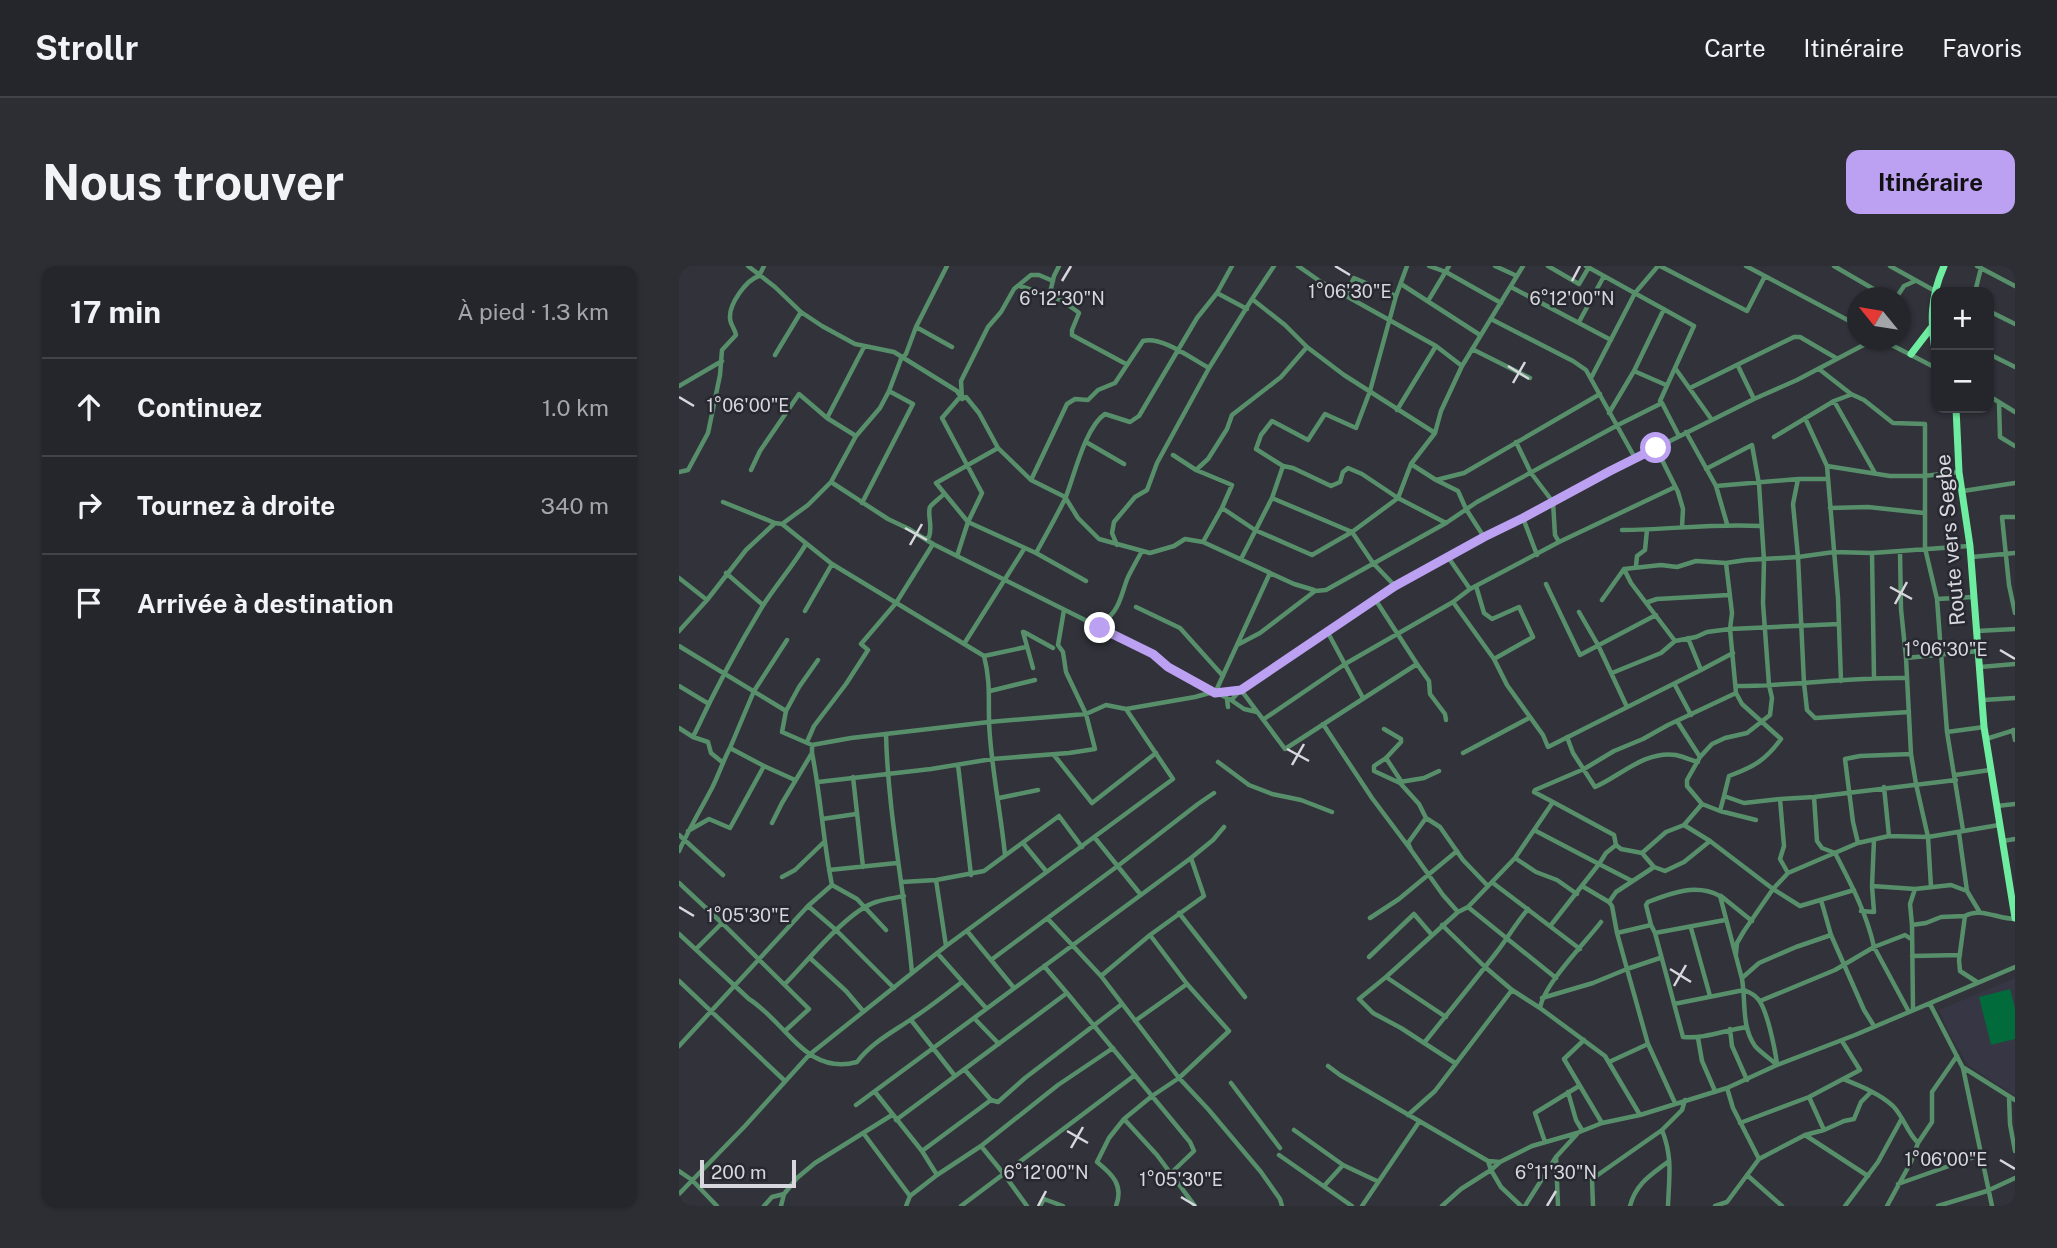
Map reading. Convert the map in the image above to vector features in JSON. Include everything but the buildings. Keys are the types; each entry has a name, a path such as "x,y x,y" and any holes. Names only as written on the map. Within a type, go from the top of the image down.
{"main road":[{"path":"1937,287 1944,266"},
{"path":"1911,354 1931,328"},
{"name":"Route vers Segbe","path":"1956,413 1959,472 1970,546 1984,727 2015,918"}],"street":[{"path":"748,266 801,312 852,343 887,350 903,358 957,391 962,399"},
{"path":"679,472 688,470 708,433 722,350 736,335 730,320 738,293 754,277 759,276 764,266"},
{"path":"782,524 808,505 831,482 856,436 880,408 947,266"},
{"path":"1049,297 1059,266"},
{"path":"1036,554 1065,497 1086,442 1103,415 1130,422 1139,416 1197,318 1217,293 1232,266"},
{"path":"1118,545 1112,533 1114,522 1138,495 1147,490 1166,446 1209,368 1274,266"},
{"path":"1298,266 1388,321 1436,346 1462,366"},
{"path":"1407,266 1388,321 1370,391 1356,428 1325,414 1308,440 1272,421 1261,435 1256,449 1283,466 1331,486 1340,482 1343,472 1348,468 1446,523"},
{"path":"1429,266 1447,269 1501,303"},
{"path":"1495,266 1517,276"},
{"path":"1223,508 1255,530 1312,555 1352,532 1398,498 1411,464 1435,433 1441,411 1462,366 1523,266"},
{"path":"1548,266 1579,284 1587,267 1694,326 1660,401 1679,436"},
{"path":"1591,378 1635,293 1659,266 1747,311 1765,276"},
{"path":"1746,266 1847,320"},
{"path":"1834,266 1870,287"},
{"path":"1892,267 1931,290"},
{"path":"1976,287 1979,267 2015,286"},
{"path":"1428,302 1447,269"},
{"path":"962,399 962,379 988,327 1002,312 1014,289 1031,275 1039,275 1053,281"},
{"path":"1579,322 1604,276"},
{"path":"1346,294 1355,278 1396,296"},
{"path":"1903,287 1915,281"},
{"path":"1401,284 1480,335"},
{"path":"1020,285 1061,300 1079,313 1072,335 1126,364"},
{"path":"1511,287 1611,340"},
{"path":"1217,293 1247,309"},
{"path":"1252,299 1285,325 1307,347 1397,410 1435,433"},
{"path":"1609,413 1634,371 1664,309"},
{"path":"775,355 801,312"},
{"path":"1994,314 2015,324"},
{"path":"1491,319 1586,370 1635,458"},
{"path":"916,327 952,347"},
{"path":"1690,388 1797,337 1837,358"},
{"path":"1031,480 1067,404 1075,399 1088,400 1098,390 1112,385 1147,339 1160,341 1209,368"},
{"path":"1397,410 1436,346"},
{"path":"827,418 864,347"},
{"path":"1196,470 1208,459 1227,429 1232,415 1281,377 1307,347"},
{"path":"1472,349 1530,378"},
{"path":"1229,696 1395,586 1635,458 1853,350"},
{"path":"1904,350 1931,365"},
{"path":"1994,356 2015,367"},
{"path":"679,386 722,361"},
{"path":"1738,366 1754,399"},
{"path":"1675,368 1712,420"},
{"path":"1819,369 1893,423 1925,424 1925,548 1937,599 1947,732 1955,777 1967,891 1979,911"},
{"path":"1634,371 1667,385"},
{"path":"862,503 913,404 889,391"},
{"path":"751,470 760,451 799,394 827,418 856,436"},
{"path":"1436,480 1464,473 1600,394"},
{"path":"1774,437 1851,394"},
{"path":"957,556 968,522 982,493 942,418 960,397 966,397 979,413 998,448 1031,480 1065,497 1078,518 1099,539 1150,553 1174,546 1185,539 1203,542 1315,591 1326,590 1446,523 1466,509 1663,403"},
{"path":"1994,400 2015,412"},
{"path":"1835,401 1875,473"},
{"path":"1999,403 2000,437 2015,446"},
{"path":"1805,418 1827,466 1841,681"},
{"path":"1686,432 1716,486 1727,524"},
{"path":"1086,442 1124,464"},
{"path":"1516,442 1531,473 1553,502 1555,535 1559,542"},
{"path":"1706,469 1752,445 1759,484 1764,560 1764,627 1772,698 1770,715 1747,733 1712,744 1699,759 1687,780 1687,786 1702,804 1755,820"},
{"path":"998,448 936,483 968,522 1086,581"},
{"path":"1656,448 1683,509 1682,527"},
{"path":"1173,456 1196,470 1232,485 1223,508 1203,542"},
{"path":"1411,464 1458,491 1484,537"},
{"path":"1241,559 1272,498 1283,466"},
{"path":"1827,466 1890,476 1959,472"},
{"path":"1798,479 1793,505 1807,710 1815,718 1909,712"},
{"path":"1716,486 1827,479"},
{"path":"831,482 933,544 1153,654 1168,667 1216,693 1229,696 1244,709 1258,712"},
{"path":"1963,491 2015,483"},
{"path":"1264,719 1345,664 1453,602 1470,589 1559,542 1675,487"},
{"path":"925,539 929,537 931,530 930,507 944,494"},
{"path":"1272,498 1352,532 1373,563 1395,586"},
{"path":"723,502 782,524 832,564 984,656 1026,647"},
{"path":"1830,508 1868,507 1924,513"},
{"path":"2015,517 2002,517 2015,613"},
{"path":"1523,518 1537,555"},
{"path":"679,631 746,550 775,523"},
{"path":"1622,530 1727,524 1760,526"},
{"path":"1636,566 1637,556 1645,550 1647,530"},
{"path":"694,737 725,673 763,605 806,544"},
{"path":"886,930 857,900 832,885 810,744 814,726 868,650 861,644 896,603 933,544"},
{"path":"1602,600 1624,569 1636,566 1677,567 1696,561 1726,563 1834,552 1970,546"},
{"path":"964,644 1024,549"},
{"path":"1086,620 1103,622 1109,618 1122,598 1142,551"},
{"path":"1901,551 1901,609 1911,754 1928,837 1931,887"},
{"path":"1871,552 1874,678"},
{"path":"1971,558 2015,553"},
{"path":"1448,557 1470,589"},
{"path":"1720,811 1729,776 1749,768 1770,754 1781,740 1742,704 1736,690 1726,563"},
{"path":"805,611 832,564"},
{"path":"1624,569 1631,583 1675,641"},
{"path":"726,573 763,605"},
{"path":"1216,693 1270,573"},
{"path":"679,578 707,600"},
{"path":"1546,584 1580,654 1656,615"},
{"path":"1476,586 1486,614 1492,619 1519,607 1533,637 1494,659"},
{"path":"1239,644 1261,633 1315,591"},
{"path":"1648,602 1657,599 1729,595"},
{"path":"1937,599 1973,597"},
{"path":"1375,599 1429,681 1430,694 1445,714 1446,720"},
{"path":"1453,602 1494,659 1507,685 1548,747 1675,685 1733,653"},
{"path":"1136,607 1180,628 1223,676"},
{"path":"818,782 992,759 1095,749 1086,714 1066,672 1063,652 1058,645 1064,610"},
{"path":"1579,612 1627,707"},
{"path":"1612,673 1661,653 1675,641 1707,632 1839,624"},
{"path":"1976,631 2015,629"},
{"path":"1327,631 1363,698"},
{"path":"1033,668 1023,632 1053,648"},
{"path":"1688,638 1701,670"},
{"path":"679,851 687,831 713,786 754,691 787,640"},
{"path":"679,646 786,711"},
{"path":"1906,658 1978,651"},
{"path":"984,656 990,691 992,759 1005,855"},
{"path":"818,660 786,711 782,732 810,744 989,722 1086,714 1106,705 1126,709 1216,693"},
{"path":"1241,690 1285,749 1417,664"},
{"path":"1980,667 2015,664"},
{"path":"1710,841 1684,862 1665,871 1654,867 1643,853 1621,849 1616,845 1614,835 1534,792 1736,690 1769,685 1906,678"},
{"path":"990,691 1035,680"},
{"path":"1675,685 1691,715"},
{"path":"679,687 709,704"},
{"path":"1228,708 1229,696"},
{"path":"1982,700 2015,698"},
{"path":"679,1194 809,1055 946,946 1173,779 1126,709"},
{"path":"1463,753 1529,718"},
{"path":"1677,721 1699,759"},
{"path":"1323,724 1372,798 1458,912"},
{"path":"1947,732 1984,727"},
{"path":"679,728 709,742 711,753 722,762"},
{"path":"1384,729 1401,739 1401,742 1373,769 1376,772 1401,782 1424,778 1439,771"},
{"path":"1986,739 2014,730 2015,740"},
{"path":"885,734 887,774 912,973"},
{"path":"1567,737 1573,753 1595,787 1655,756 1674,755 1699,759"},
{"path":"730,748 795,780"},
{"path":"772,823 812,753"},
{"path":"1054,755 1092,803 1156,753"},
{"path":"1858,842 1846,759 1911,754"},
{"path":"1386,758 1426,818 1440,827 1470,868 1488,886"},
{"path":"1218,762 1249,785 1332,812"},
{"path":"958,765 971,875"},
{"path":"687,831 709,819 730,828 764,766"},
{"path":"1724,796 1744,803 1814,797 1916,784 1990,770"},
{"path":"853,776 863,867"},
{"path":"1884,788 1889,836"},
{"path":"999,798 1038,790"},
{"path":"991,960 1215,793"},
{"path":"1814,797 1817,841 1822,848 1835,853 1854,890 1874,947 1911,1011"},
{"path":"1780,799 1784,846 1780,859 1788,873"},
{"path":"1455,1063 1373,1013 1359,999 1493,883 1515,858 1553,802"},
{"path":"1643,853 1667,832 1684,825 1702,804"},
{"path":"1997,806 2015,804"},
{"path":"822,819 856,814"},
{"path":"902,882 936,880 983,871 1059,816 1082,847"},
{"path":"1411,850 1408,843 1426,818"},
{"path":"1684,825 1796,905 1854,890"},
{"path":"1735,959 1737,943 1773,889 1788,873 1858,842 1889,836 1928,837 1999,825"},
{"path":"856,1105 1191,858 1224,827"},
{"path":"1534,830 1632,881"},
{"path":"679,835 723,875"},
{"path":"1095,838 1142,895"},
{"path":"2002,841 2015,839"},
{"path":"1861,911 1874,912 1874,840"},
{"path":"782,877 795,870 824,843"},
{"path":"1023,844 1046,871"},
{"path":"1551,925 1611,847 1616,845"},
{"path":"1370,918 1399,899 1457,851"},
{"path":"1101,976 1204,895 1191,858"},
{"path":"1515,858 1577,894"},
{"path":"829,870 898,863"},
{"path":"1609,901 1616,892 1654,867"},
{"path":"936,880 946,946"},
{"path":"679,883 809,1009 786,1030"},
{"path":"1493,883 1580,949"},
{"path":"679,1046 808,906 832,885"},
{"path":"1872,886 1915,889 1951,885 1967,891"},
{"path":"1582,886 1609,901 1612,906 1647,1044 1675,1103"},
{"path":"1911,1011 1910,904 1915,889"},
{"path":"1747,1027 1698,1038 1683,1037 1646,905 1683,890 1707,890 1720,896 1752,921"},
{"path":"785,984 836,930 864,908 876,902 904,896"},
{"path":"1720,896 1742,979 1747,1027 1755,1045 1777,1065"},
{"path":"1821,900 1831,935 1864,1010 1874,1026"},
{"path":"808,906 894,988"},
{"path":"1468,907 1556,978"},
{"path":"1424,1043 1528,909"},
{"path":"1912,925 1979,911 2004,919 2015,918"},
{"path":"1179,913 1245,997"},
{"path":"1369,957 1414,914 1432,934"},
{"path":"1965,916 1959,971 1977,982"},
{"path":"1048,919 1101,976 1178,1078 1209,1109 1261,1172 1282,1206"},
{"path":"1655,933 1725,920"},
{"path":"1540,1008 1542,998 1556,978 1601,922"},
{"path":"696,949 722,923"},
{"path":"1442,925 1512,990 1605,1056 1640,1115"},
{"path":"1617,933 1651,925"},
{"path":"1691,928 1710,996"},
{"path":"967,931 1014,988"},
{"path":"1116,1206 1119,1198 1114,1176 1097,1162 1108,1138 1124,1119 1178,1078 1229,1031 1187,984 1150,935"},
{"path":"1742,979 1759,963 1831,935"},
{"path":"1760,1001 1835,970 1874,947 1905,935 1911,939"},
{"path":"680,937 749,999 762,1007 809,1055 827,1064 854,1063 877,1042 963,982"},
{"path":"938,954 986,1008"},
{"path":"1912,956 1960,956"},
{"path":"810,958 846,991 863,1011"},
{"path":"1542,998 1593,984 1660,958"},
{"path":"1044,966 1190,1142 1194,1151 1170,1174"},
{"path":"1443,1206 1461,1189 1500,1162 1532,1146 1727,1088 2015,967"},
{"path":"1386,977 1446,1017"},
{"path":"679,981 785,1081"},
{"path":"1135,1021 1187,984"},
{"path":"1408,1115 1435,1091 1512,990"},
{"path":"1674,1003 1744,990 1752,993 1760,1001 1775,1048 1777,1065"},
{"path":"781,1206 784,1194 794,1180 815,1163 894,1117 965,1070 1067,993"},
{"path":"965,1070 991,1100 998,1102 1122,1004"},
{"path":"1930,1004 1963,1068 1992,1206"},
{"path":"974,1018 999,1044"},
{"path":"911,1020 955,1076"},
{"path":"1730,1029 1732,1046 1747,1080"},
{"path":"1698,1038 1702,1060 1715,1091"},
{"path":"1584,1040 1564,1059 1602,1123"},
{"path":"1740,1123 1809,1097 1860,1070 1842,1041"},
{"path":"1609,1062 1647,1044"},
{"path":"906,1206 909,1196 981,1146 1058,1085 1113,1048"},
{"path":"1887,1206 1918,1143 1932,1122 1932,1092 1957,1056"},
{"path":"1328,1066 1488,1161 1500,1162"},
{"path":"1963,1068 2015,1100"},
{"path":"961,1206 1135,1074"},
{"path":"1843,1079 1894,1107 1909,1135 1918,1143"},
{"path":"1231,1083 1280,1148"},
{"path":"1545,1142 1535,1113 1579,1086"},
{"path":"1727,1088 1740,1123 1759,1159"},
{"path":"875,1092 937,1175"},
{"path":"1568,1092 1580,1132"},
{"path":"1715,1206 1729,1204 1759,1159 1805,1135 1854,1119 1861,1102 1871,1092"},
{"path":"1809,1097 1824,1130"},
{"path":"2009,1097 2015,1151"},
{"path":"922,1152 991,1100"},
{"path":"1593,1206 1592,1179 1661,1130 1682,1110 1685,1100"},
{"path":"1124,1119 1157,1155 1195,1206"},
{"path":"1845,1206 1868,1176 1901,1119"},
{"path":"1362,1206 1419,1122"},
{"path":"1294,1130 1343,1165 1377,1181"},
{"path":"1661,1130 1669,1147 1668,1206"},
{"path":"1488,1161 1501,1187 1523,1206 1556,1157 1580,1132"},
{"path":"865,1134 909,1196"},
{"path":"1805,1135 1868,1176"},
{"path":"981,1146 1027,1206"},
{"path":"1279,1155 1352,1206"},
{"path":"1898,1184 1980,1155"},
{"path":"1556,1157 1558,1206"},
{"path":"1630,1206 1633,1193 1645,1178 1670,1161"},
{"path":"1324,1186 1343,1165"},
{"path":"679,1171 692,1180 717,1206"},
{"path":"1747,1175 1782,1206"},
{"path":"1938,1206 1987,1191 2015,1178"},
{"path":"764,1206 772,1197 784,1194"},
{"path":"1040,1206 1044,1199 1063,1206"}],"shaded area":[{"path":"2015,978 2015,1096 1968,1065 1939,1010"}],"green space":[{"path":"2010,989 2015,1008 2015,1039 1991,1045 1979,997"}],"route":[{"path":"1100,628 1153,654 1168,667 1215,693 1241,690 1395,586 1656,448"}]}
